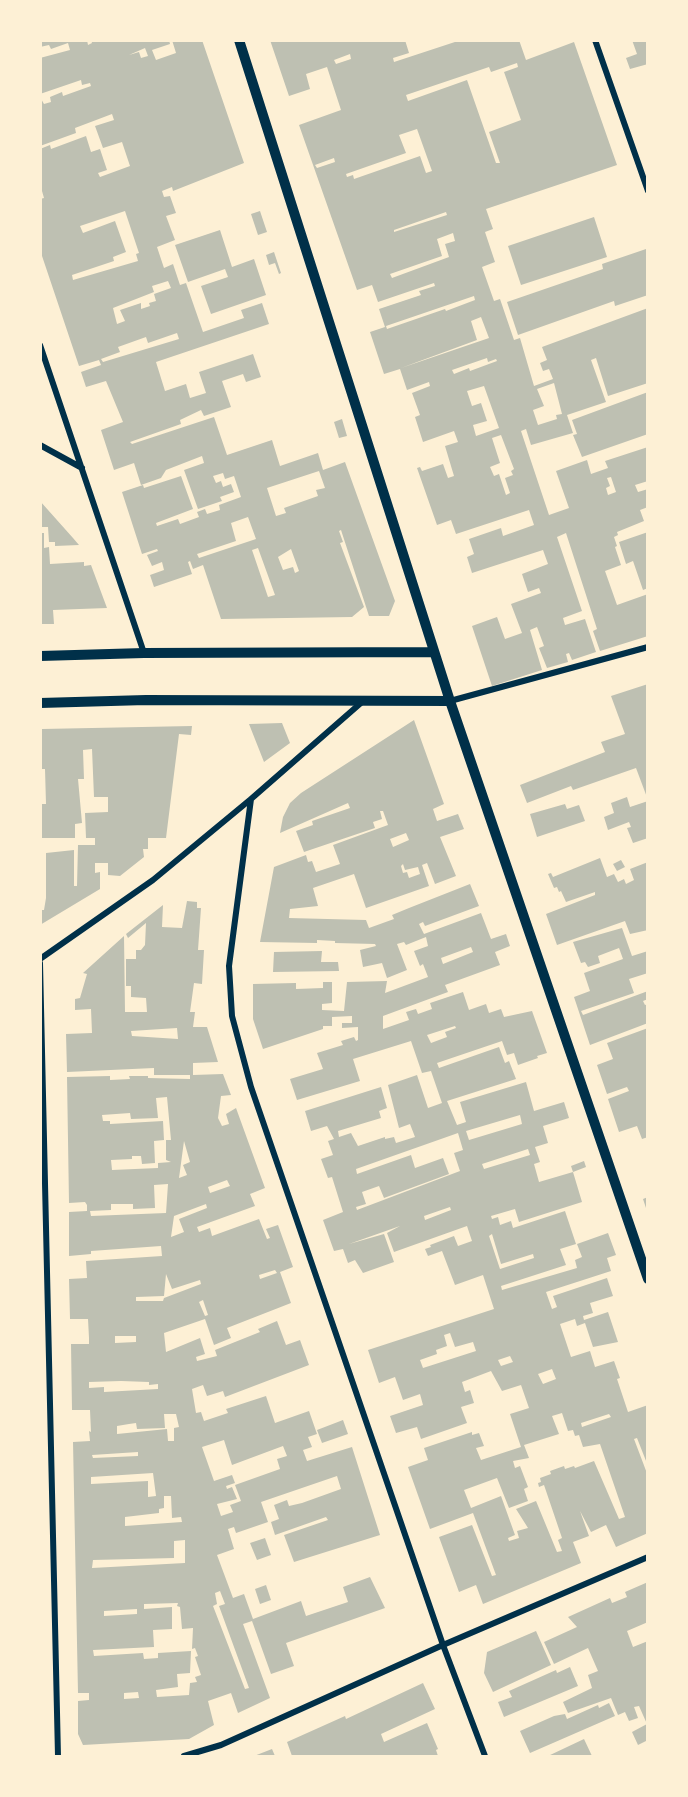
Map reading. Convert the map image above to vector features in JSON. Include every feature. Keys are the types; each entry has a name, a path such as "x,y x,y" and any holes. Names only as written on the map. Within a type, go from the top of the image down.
{"street":[{"path":"239,40 450,701 648,1280"},
{"path":"595,40 648,190"},
{"path":"40,345 144,653"},
{"path":"40,445 82,469"},
{"path":"40,703 146,699 450,701 648,647"},
{"path":"40,656 434,651"},
{"path":"58,1756 44,1276 40,961 153,880 251,799 364,699"},
{"path":"251,799 229,966 232,1016 251,1087 443,1645 485,1756"},
{"path":"184,1756 221,1745 443,1645 648,1557"}],"building":[{"path":"40,40 87,40 88,45 92,43 91,40 169,40 170,44 152,50 156,60 176,53 172,40 202,40 244,163 173,191 172,187 162,191 164,197 170,196 176,213 166,216 175,240 157,247 164,268 173,264 180,285 186,283 203,332 244,318 241,310 262,303 269,324 156,362 165,391 186,384 190,398 206,393 199,372 253,354 261,377 246,382 243,374 222,381 231,407 204,416 201,410 180,420 181,424 130,442 132,444 214,417 227,455 272,440 280,466 318,453 323,470 345,462 395,601 389,616 369,616 341,530 339,531 343,542 340,543 364,607 352,617 221,619 203,565 193,569 190,561 188,562 192,574 154,587 150,575 164,570 162,562 152,566 147,555 158,551 157,549 142,554 122,492 143,485 144,488 181,476 193,509 156,523 157,526 178,519 180,524 199,517 197,512 205,509 207,514 220,510 219,505 241,497 234,476 225,479 223,473 213,476 216,483 221,481 223,487 231,484 234,492 220,497 222,501 198,509 184,470 204,463 202,456 166,470 161,478 141,485 134,463 114,470 101,430 123,422 106,381 86,387 81,372 101,365 99,360 79,366 40,250 40,199 44,198 40,184 40,149 50,145 51,149 86,136 91,152 100,149 107,170 98,173 100,177 130,166 122,142 103,148 95,126 114,120 112,114 75,128 76,133 40,146 40,97 44,104 51,102 50,97 62,92 63,96 91,86 90,83 82,85 81,80 40,94 40,58 70,50 68,43 51,49 49,45 40,47","holes":["145,48 148,56 141,58 139,52 129,55","125,211 139,253 136,254 138,261 73,280 72,275 114,261 113,257 126,252 115,221 83,233 80,226","168,281 171,288 154,294 156,301 149,303 150,306 141,309 141,303 120,310 125,321 117,324 113,308 154,292 152,286","177,333 179,339 103,362 101,359 120,352 118,347 146,337 148,343","319,471 325,488 316,490 318,496 284,508 286,513 276,516 267,488","248,517 256,539 199,558 197,554 236,541 231,523","258,548 275,595 268,597 252,550","291,549 299,571 295,573 293,567 283,570 278,557"]},
{"path":"270,40 405,40 409,53 393,58 394,62 461,40 519,40 526,60 574,42 617,165 486,209 493,229 485,232 495,262 482,267 494,301 500,299 514,340 520,338 534,386 553,379 549,369 543,371 540,363 547,360 542,347 648,308 648,383 608,396 596,358 591,360 606,402 567,415 573,433 531,445 526,429 521,431 549,515 569,508 556,471 587,460 591,474 608,468 605,461 648,447 648,481 635,485 638,492 648,489 648,507 640,510 644,521 617,532 618,535 614,537 617,546 615,547 621,565 605,571 617,605 648,594 648,636 600,651 593,631 597,629 566,533 557,537 582,611 563,618 565,625 585,619 596,652 572,660 569,653 566,654 568,662 547,668 539,648 544,646 537,627 530,630 542,670 492,686 472,626 497,617 505,639 522,633 511,604 541,593 539,588 528,592 522,574 548,564 543,550 472,573 467,557 474,554 469,539 501,528 503,536 534,525 529,510 456,534 451,520 437,525 417,468 420,467 422,471 443,464 448,478 454,476 445,446 458,442 454,431 423,442 415,417 420,415 412,393 430,386 429,382 407,390 400,369 384,374 370,332 385,327 379,309 421,295 419,291 435,286 434,283 378,302 372,285 357,290 299,125 341,110 327,67 306,74 310,89 289,96","holes":["350,54 351,59 336,64 334,60","517,63 518,67 504,72 521,120 489,132 500,163 496,163 467,80 408,101 406,95 489,67 491,72","417,129 432,171 426,173 420,156 354,179 353,175 347,177 346,174 406,153 399,135","334,158 335,162 317,168 315,165","446,212 447,215 394,232 394,230","453,233 455,241 445,244 449,257 392,278 390,274 442,256 437,239","474,296 475,300 446,311 445,309 387,329 386,326","481,317 489,338 401,368 477,340 471,321","487,358 488,362 496,359 497,361 470,371 469,368 454,374 452,370","554,383 562,414 556,415 557,419 538,425 533,410 544,406 537,389","484,386 499,428 476,436 473,425 487,421 481,403 472,406 467,391","501,435 514,469 511,471 513,475 505,478 510,493 506,495 499,474 494,476 490,467 500,463 492,438","611,477 616,492 608,495 606,488 610,486 607,478"]},
{"path":"632,40 648,40 648,64 630,69 626,58 637,54"},
{"path":"260,211 267,232 258,235 251,214"},
{"path":"594,217 607,257 521,285 508,246"},
{"path":"220,230 232,267 254,259 266,295 211,314 201,286 228,277 225,269 188,282 175,245"},
{"path":"646,249 648,295 615,306 614,301 518,335 507,302 603,269 602,264"},
{"path":"274,252 281,273 279,274 275,263 269,265 266,255"},
{"path":"648,392 648,434 582,457 573,435 577,434 572,420"},
{"path":"342,419 347,436 339,438 334,422"},
{"path":"40,501 79,545 55,546 55,542 49,542 48,527 40,527"},
{"path":"648,532 648,588 643,590 633,561 626,564 619,542"},
{"path":"40,533 44,533 44,548 49,547 50,564 84,562 84,566 91,565 107,608 53,610 54,624 40,624"},
{"path":"648,684 648,800 636,768 573,790 571,786 527,803 520,785 605,752 601,742 625,734 611,696"},
{"path":"414,720 444,804 433,809 437,821 458,814 464,829 440,837 456,876 435,884 427,863 422,865 429,886 366,908 354,874 313,888 318,906 290,909 289,918 366,920 369,928 394,919 392,915 470,884 479,906 425,926 423,922 419,924 424,934 481,913 491,939 506,934 510,946 495,952 500,965 445,985 448,992 383,1016 383,1029 409,1020 406,1012 416,1009 418,1014 432,1009 430,1003 463,992 469,1010 486,1004 489,1013 501,1009 504,1017 532,1011 547,1053 537,1056 538,1058 518,1065 514,1053 507,1055 502,1041 437,1063 439,1068 499,1047 505,1063 509,1061 516,1079 447,1101 457,1125 466,1122 460,1102 526,1082 534,1111 564,1102 569,1118 543,1126 548,1143 535,1147 540,1162 534,1164 539,1182 573,1172 582,1202 519,1222 515,1209 491,1216 492,1219 498,1217 500,1225 511,1221 513,1228 565,1211 576,1244 560,1249 566,1265 501,1286 502,1290 577,1268 575,1260 582,1257 577,1244 608,1233 616,1255 607,1258 611,1271 546,1292 552,1309 557,1307 553,1296 607,1278 613,1296 590,1303 593,1313 583,1316 584,1320 608,1312 618,1342 593,1347 585,1323 577,1326 575,1319 560,1324 571,1357 590,1351 595,1367 614,1361 620,1378 617,1379 628,1412 648,1405 648,1466 637,1438 634,1439 648,1476 648,1533 616,1547 606,1525 591,1532 580,1511 589,1536 573,1542 581,1563 483,1604 476,1585 459,1592 439,1537 472,1525 492,1576 496,1575 473,1513 430,1529 408,1467 428,1460 424,1448 472,1432 472,1435 479,1433 484,1446 476,1448 481,1460 521,1447 510,1414 529,1408 521,1385 502,1391 491,1371 462,1382 465,1392 470,1390 474,1403 461,1407 467,1423 421,1439 417,1427 396,1433 390,1416 423,1405 420,1394 403,1400 395,1377 379,1383 368,1350 494,1309 483,1275 455,1285 442,1251 428,1256 425,1249 454,1236 458,1246 472,1241 467,1226 394,1252 387,1233 400,1226 349,1244 384,1234 394,1262 363,1273 355,1260 348,1263 343,1249 334,1251 323,1220 343,1212 332,1177 328,1178 321,1159 333,1155 328,1141 334,1139 327,1126 311,1131 305,1111 381,1087 387,1108 379,1111 381,1118 338,1131 339,1137 351,1133 358,1146 385,1137 385,1139 394,1137 396,1143 415,1137 410,1124 399,1128 388,1085 417,1075 428,1108 442,1103 431,1071 422,1073 411,1041 353,1059 360,1081 297,1100 290,1079 323,1069 317,1053 343,1045 341,1041 354,1037 356,1041 358,1040 358,1027 342,1028 342,1023 352,1023 352,1016 332,1017 332,1026 323,1026 323,1029 263,1049 253,1019 253,984 296,983 296,989 323,988 323,982 332,982 332,1003 322,1004 322,1010 344,1011 347,982 387,981 385,993 428,977 423,964 420,966 414,951 428,946 426,937 406,945 404,942 397,944 407,970 387,978 382,963 363,967 360,950 376,946 375,944 317,940 317,943 260,942 274,867 306,855 308,862 312,861 316,872 340,864 333,845 388,825 383,811 380,811 382,819 373,822 375,828 304,852 296,831 313,825 312,821 350,808 348,803 280,833 283,817 290,803 301,793","holes":["406,833 409,840 393,847 390,839","403,864 405,870 418,867 420,874 409,878 407,872 403,873 401,866","471,947 473,952 443,964 441,958","455,1026 456,1028 445,1032 447,1037 431,1043 427,1035","520,1115 522,1124 469,1140 466,1131","458,1133 463,1150 454,1153 460,1171 357,1210 356,1207 366,1204 362,1192 379,1186 384,1198 449,1174 443,1158 415,1168 411,1155 357,1174 356,1169","528,1149 530,1155 484,1169 482,1164","450,1207 451,1210 425,1220 424,1216","492,1234 501,1264 533,1254 534,1258 500,1269 489,1236","450,1333 455,1347 473,1342 476,1351 423,1368 420,1360 437,1354 436,1350 447,1346 444,1335","510,1356 513,1362 501,1366 498,1360","552,1369 556,1379 543,1384 538,1374","562,1413 568,1431 573,1430 575,1436 579,1435 583,1447 600,1444 625,1517 619,1519 594,1461 575,1468 574,1466 565,1469 564,1466 550,1471 551,1474 540,1478 541,1482 538,1483 539,1487 544,1485 562,1538 558,1540 562,1551 557,1552 536,1501 516,1509 528,1528 517,1531 519,1538 509,1541 508,1538 515,1535 501,1496 471,1508 464,1490 497,1478 509,1508 528,1501 524,1489 528,1487 520,1466 515,1468 513,1461 529,1458 524,1445 559,1434 552,1416","609,1414 611,1417 582,1427 581,1423"]},
{"path":"282,723 290,743 264,762 249,724"},
{"path":"192,726 191,735 179,734 166,838 148,838 148,849 143,849 144,857 120,876 108,875 108,863 95,863 95,873 100,872 100,889 40,925 40,910 44,910 46,898 46,853 74,850 74,886 77,886 78,845 95,845 95,838 86,838 85,813 108,812 108,797 94,797 92,749 83,750 84,779 78,779 82,823 75,824 75,838 40,838 40,804 46,804 45,769 40,769 42,729"},
{"path":"627,797 630,807 648,801 648,838 633,843 627,828 631,827 629,822 608,830 604,817 614,813 611,803"},
{"path":"565,804 567,809 579,805 585,821 537,837 530,814"},
{"path":"600,858 607,877 614,874 618,882 624,879 626,884 634,880 630,869 648,862 648,930 630,934 625,921 557,945 546,914 595,895 595,892 566,902 561,891 559,892 557,887 554,888 548,874 551,873 553,877"},
{"path":"621,860 625,867 617,871 613,864"},
{"path":"187,901 197,902 197,908 201,908 198,950 204,950 202,984 194,983 190,1012 195,1012 193,1027 207,1027 218,1062 193,1063 193,1075 223,1074 231,1095 221,1096 218,1118 222,1126 229,1124 226,1114 236,1108 265,1188 250,1194 255,1206 197,1227 199,1232 210,1228 212,1236 259,1219 267,1239 270,1238 266,1229 278,1225 293,1267 280,1272 291,1303 227,1328 231,1338 214,1345 205,1319 164,1333 166,1352 200,1338 205,1354 196,1357 197,1361 217,1356 215,1350 260,1332 258,1329 277,1321 286,1345 300,1340 309,1365 225,1397 223,1391 207,1396 203,1385 192,1389 196,1413 201,1412 204,1421 228,1413 226,1409 266,1396 275,1423 309,1411 317,1434 308,1437 312,1447 303,1450 307,1461 352,1447 380,1535 294,1562 284,1535 328,1520 326,1517 275,1535 271,1522 279,1519 274,1505 287,1500 289,1506 302,1503 341,1489 337,1476 261,1502 268,1522 236,1533 234,1527 228,1529 234,1549 217,1555 233,1598 244,1594 253,1619 301,1601 306,1616 348,1602 343,1587 370,1577 385,1608 286,1643 294,1666 271,1674 252,1621 243,1624 270,1698 238,1713 231,1693 208,1701 214,1725 189,1739 83,1745 78,1734 78,1701 89,1700 89,1693 78,1693 73,1442 90,1441 89,1431 91,1432 90,1410 72,1410 71,1344 89,1344 89,1338 88,1319 70,1319 69,1279 87,1278 86,1261 162,1256 161,1246 91,1251 91,1254 69,1256 69,1212 87,1211 87,1205 85,1202 69,1203 67,1077 110,1076 110,1080 130,1079 129,1076 148,1076 148,1078 190,1079 190,1075 154,1075 154,1068 67,1072 66,1034 92,1033 91,1009 75,1010 75,999 80,998 87,974 83,973 124,936 125,1012 147,1012 146,998 131,997 131,986 126,986 126,959 136,959 136,950 141,950 145,945 146,923 128,938 126,934 163,905 162,927 182,928","holes":["177,1028 178,1039 132,1036 131,1031","167,1097 171,1140 166,1140 166,1160 171,1162 158,1163 158,1168 112,1170 111,1160 132,1159 132,1156 141,1156 142,1164 155,1163 154,1141 164,1140 163,1121 110,1124 110,1121 103,1121 102,1115 130,1113 131,1119 158,1118 156,1098","184,1141 190,1162 183,1165 187,1175 179,1178","227,1180 230,1186 210,1193 208,1187","168,1184 166,1213 91,1216 90,1211 111,1210 111,1204 133,1204 133,1209 155,1208 154,1185","206,1204 207,1208 179,1219 184,1232 171,1237 174,1216","275,1270 277,1273 260,1279 259,1275","166,1274 172,1289 200,1280 201,1284 164,1298 163,1301 136,1301 136,1297 164,1296","203,1300 208,1315 205,1316 199,1302","115,1336 136,1336 136,1342 115,1343","121,1381 158,1384 158,1389 104,1392 104,1387 89,1388 89,1382","164,1414 176,1414 179,1427 174,1428 174,1441 168,1441 167,1429 117,1434 117,1426 136,1423 137,1429 165,1428","224,1440 232,1465 283,1446 287,1456 277,1459 280,1469 235,1485 241,1501 230,1505 233,1512 221,1516 217,1504 237,1499 232,1487 227,1489 226,1486 235,1483 232,1475 214,1481 202,1447","138,1452 138,1456 93,1458 92,1455","153,1473 156,1496 148,1497 148,1481 91,1484 91,1477","164,1496 171,1496 172,1518 181,1517 182,1522 125,1526 125,1517 159,1513 159,1509 164,1508","185,1540 185,1563 92,1568 93,1560 174,1558 174,1541","220,1591 225,1604 219,1606 249,1688 245,1689 213,1606 217,1604 215,1593","178,1603 182,1629 193,1628 192,1649 195,1648 198,1656 195,1657 201,1675 195,1677 197,1682 190,1683 189,1695 157,1697 156,1690 178,1687 177,1674 190,1673 191,1651 158,1653 158,1658 144,1659 143,1653 94,1656 93,1650 154,1647 153,1630 172,1629 172,1607 144,1609 144,1604","137,1609 137,1614 104,1616 104,1611","138,1692 139,1698 124,1699 124,1693"]},
{"path":"622,928 632,956 648,951 648,973 629,979 634,993 581,1011 583,1015 648,991 648,999 643,1001 645,1005 648,1004 648,1023 590,1045 574,997 590,991 584,973 623,959 619,948 598,956 600,963 588,967 585,962 581,963 573,942"},
{"path":"322,951 321,962 338,962 339,971 273,972 274,952"},
{"path":"648,1028 648,1137 642,1139 637,1126 619,1132 608,1099 629,1091 627,1087 607,1094 597,1065 613,1059 607,1043"},
{"path":"584,1161 586,1167 573,1172 571,1166"},
{"path":"648,1197 648,1211 647,1211 643,1199"},
{"path":"343,1420 348,1434 322,1443 317,1430"},
{"path":"265,1538 271,1555 257,1560 250,1543"},
{"path":"648,1582 648,1622 627,1631 633,1647 648,1641 648,1740 638,1745 632,1732 647,1724 639,1706 634,1707 638,1718 629,1721 625,1712 618,1715 611,1698 568,1713 563,1702 592,1688 588,1675 598,1671 588,1648 554,1664 544,1642 577,1627 568,1617 610,1598 612,1603 627,1597 625,1592"},
{"path":"266,1585 271,1600 260,1604 255,1589"},
{"path":"536,1631 551,1665 493,1692 484,1673 487,1652"},
{"path":"570,1667 578,1686 504,1717 498,1702 512,1697 509,1691 556,1670 557,1673"},
{"path":"423,1683 435,1709 381,1734 384,1742 427,1723 438,1749 436,1750 438,1756 292,1756 287,1742 345,1716 346,1719"},
{"path":"609,1703 615,1716 530,1753 520,1731 554,1716 565,1714 567,1719 598,1705 599,1708"},
{"path":"584,1739 592,1756 548,1756"},
{"path":"272,1749 275,1756 254,1756"}]}
